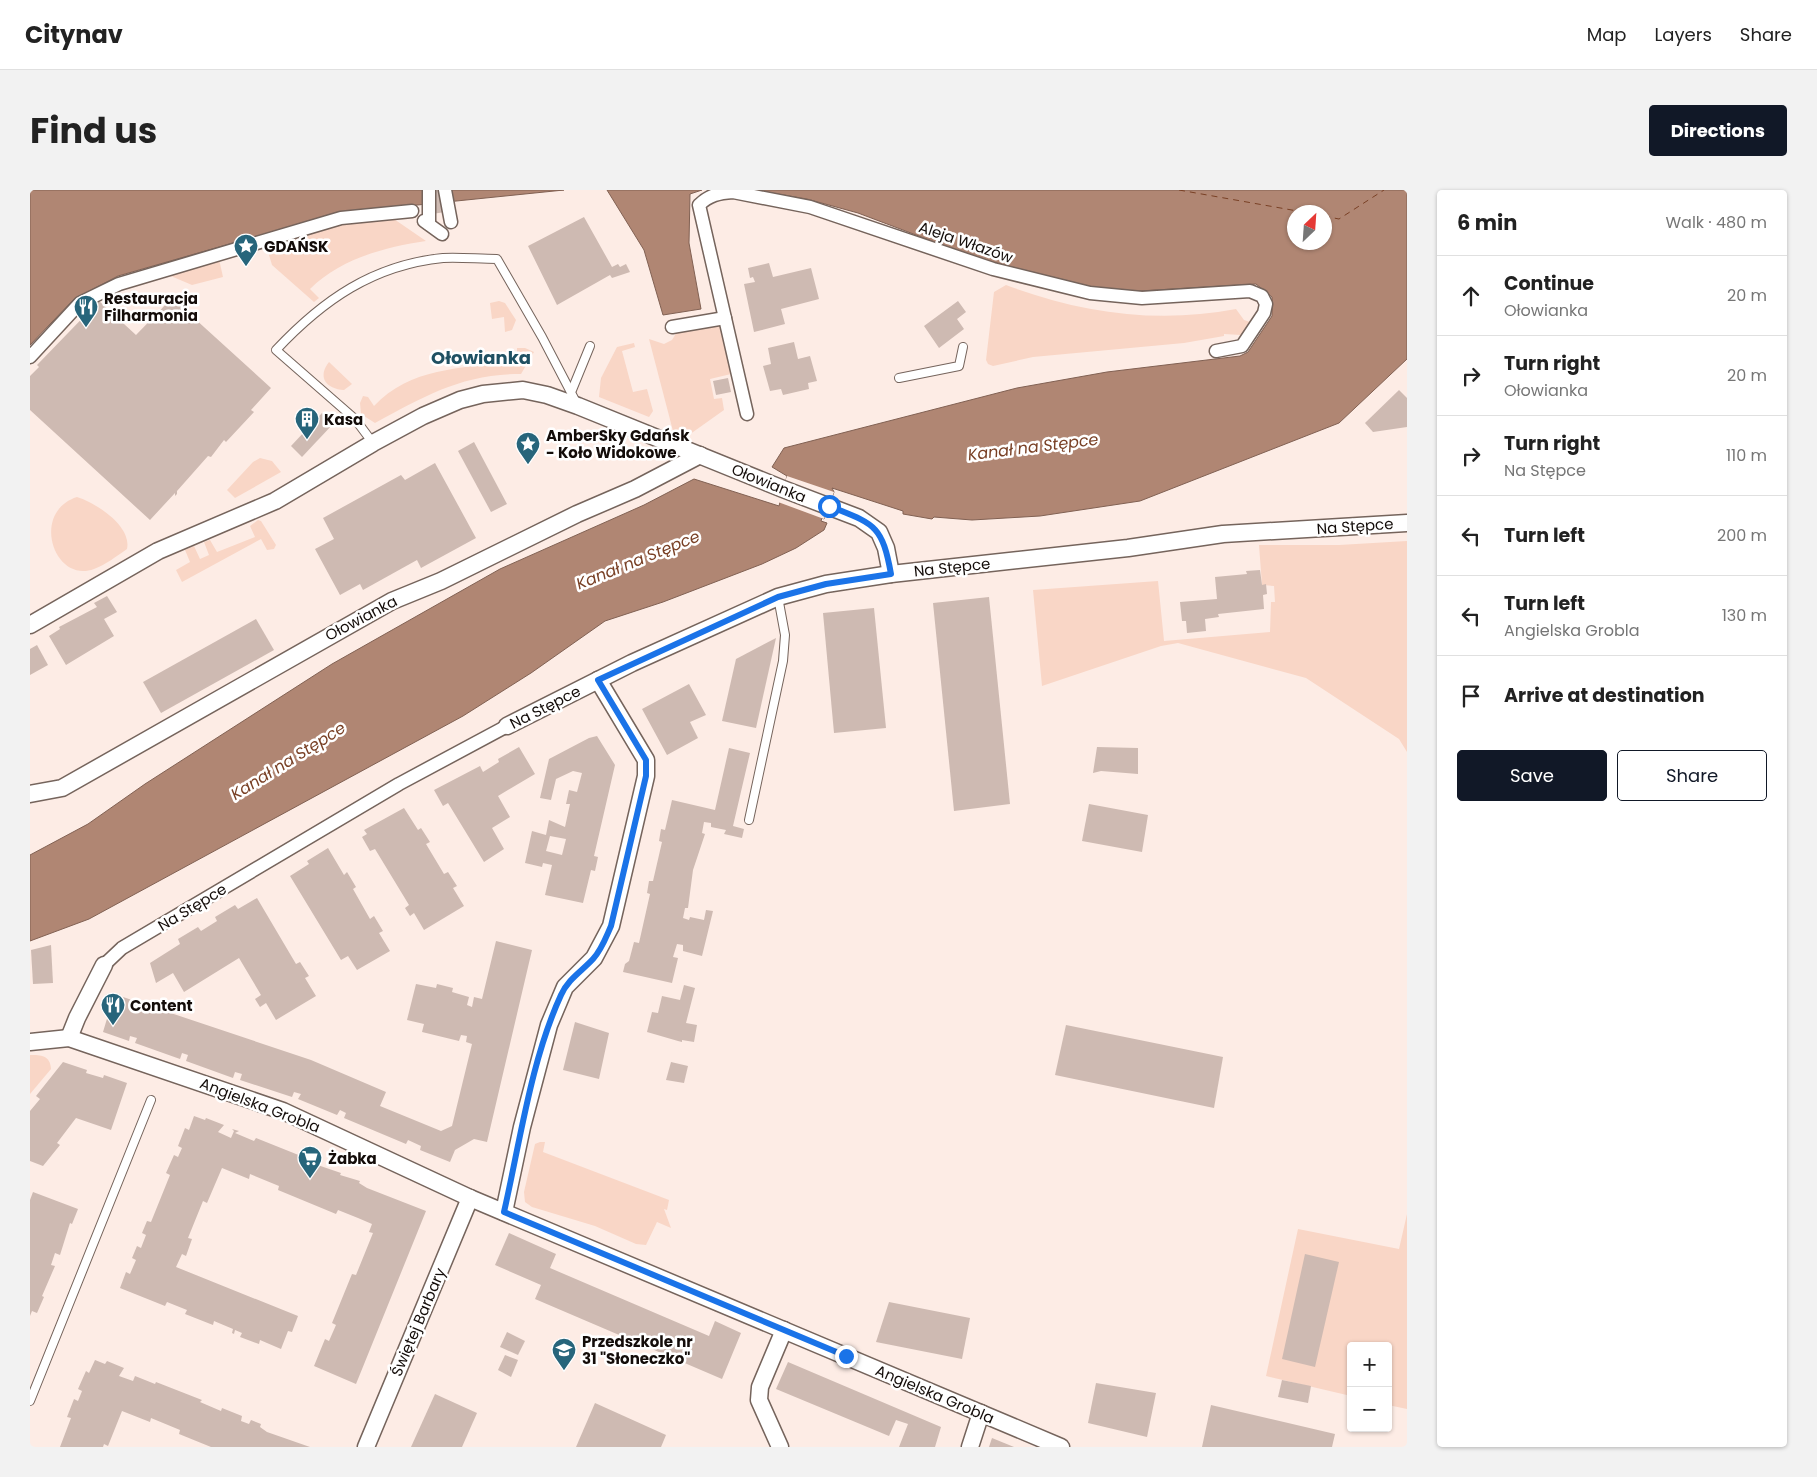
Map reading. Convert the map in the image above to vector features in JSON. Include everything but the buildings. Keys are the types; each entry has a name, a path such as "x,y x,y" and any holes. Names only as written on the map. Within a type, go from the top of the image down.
{"street":[{"path":"422,217 429,190"},
{"path":"30,357 80,303 119,284 341,218 422,217 442,236 452,218 445,190"},
{"name":"Aleja Włazów","path":"747,414 699,205 707,197 733,192 810,207 993,269 1090,293 1142,298 1250,291 1262,296 1266,304 1264,313 1242,346 1216,351"},
{"path":"672,327 725,318"},
{"name":"Ołowianka","path":"30,625 150,556 275,501 422,416 483,394 523,390 546,395 578,406 859,518 879,532 886,548 891,574"},
{"name":"Ołowianka","path":"30,794 62,788 392,601 440,581 576,514 635,489 700,455"},
{"name":"Na Stępce","path":"69,1038 104,965 122,948 390,789 507,726 598,680 778,597 826,584 891,574 1128,548 1223,534 1407,523"},
{"path":"504,1212 522,1127 548,1025 565,987 594,958 604,944 611,926 646,776 646,760 598,680"},
{"name":"Angielska Grobla","path":"30,1042 69,1038 283,1111 470,1198 1061,1447"},
{"name":"Świętej Barbary","path":"366,1447 470,1198"},
{"path":"780,1447 759,1400 760,1387 784,1330"},
{"path":"970,1447 981,1413"}],"lane":[{"path":"373,443 354,419 276,350 305,320 336,297 373,276 421,262 444,258 497,259 572,390 578,406"},
{"path":"572,390 590,346"},
{"path":"899,378 959,366 964,347"},
{"path":"749,820 783,661 785,636 778,597"},
{"path":"30,1401 151,1100"}],"shaded area":[{"path":"391,217 426,241 379,251 349,262 310,289 319,298 314,302 272,265 266,245 344,221"},
{"path":"219,259 223,277 192,285 166,274"},
{"path":"1006,285 1062,303 1091,309 1120,313 1177,316 1236,309 1244,320 1250,322 1241,335 1224,334 1224,336 1184,343 1033,357 993,366 988,364 986,360 994,292"},
{"path":"499,301 505,303 516,320 512,330 505,332 504,317 492,319 490,303"},
{"path":"721,327 731,374 710,379 714,399 722,398 724,410 686,437 673,431 649,339 664,344 672,340 677,332"},
{"path":"634,343 635,347 622,351 633,392 647,389 653,411 649,417 599,397 601,378 617,347"},
{"path":"517,348 525,348 534,352 521,374 500,375 462,382 411,404 375,423 361,414 360,403 363,396 368,397 374,406 389,393 405,383 422,376 459,368 517,362"},
{"path":"329,362 352,384 344,390 328,385 325,381 324,373 325,367"},
{"path":"260,458 272,461 281,472 235,498 227,490 253,462"},
{"path":"77,497 94,504 111,517 124,532 127,540 127,549 107,563 94,569 80,571 68,566 59,557 53,544 51,530 54,517 63,505"},
{"path":"258,520 261,521 276,545 274,549 267,550 261,539 182,582 176,570 190,562 185,550 194,546 200,559 209,555 204,542 210,540 217,552 255,537 250,526"},
{"path":"1407,541 1407,752 1399,739 1306,678 1178,643 1161,646 1042,686 1033,590 1158,581 1164,641 1270,632 1271,602 1275,602 1274,586 1262,585 1259,545 1339,545"},
{"path":"30,1055 47,1058 51,1069 30,1094"},
{"path":"545,1142 543,1152 669,1200 667,1210 664,1209 671,1228 657,1222 646,1245 636,1244 595,1226 532,1207 525,1202 524,1192 535,1144"},
{"path":"1407,1214 1407,1409 1392,1406 1392,1342 1347,1342 1347,1395 1266,1376 1298,1229 1399,1249"}],"water":[{"path":"30,190 564,190 339,213 118,276 74,299 30,345"},
{"path":"607,190 702,190 690,194 689,243 701,309 663,315 644,250"},
{"name":"Kanał na Stępce","path":"754,190 1407,190 1407,359 1339,423 1140,501 1040,516 972,520 934,517 932,519 903,514 903,511 832,488 834,492 824,519 822,518 821,521 827,523 824,530 796,548 762,564 663,602 605,621 531,673 463,716 89,919 30,941 30,855 88,824 145,784 332,664 500,569 644,505 694,479 779,506 787,476 772,467 784,448 1017,388 1107,372 1240,356 1248,352 1272,316 1272,297 1256,284 1139,291 1090,288 977,258 858,213 807,199"}],"pier":[{"path":"787,476 834,492 824,519 778,502"}],"ferry route":[{"path":"1179,190 1287,209"},
{"path":"1332,218 1339,219 1384,190"}],"place":[{"name":"GDAŃSK","path":"246,267"},
{"name":"Restauracja Filharmonia","path":"86,328"},
{"name":"Kasa","path":"307,440"},
{"name":"AmberSky Gdańsk - Koło Widokowe","path":"528,465"},
{"name":"Content","path":"113,1026"},
{"name":"Żabka","path":"310,1179"},
{"name":"Przedszkole nr 31 \"Słoneczko\"","path":"564,1371"}],"district":[{"name":"Ołowianka","path":"481,357"}],"route":[{"path":"829,506 859,518 879,532 886,548 891,574 826,584 778,597 598,680 646,760 646,776 616,909 604,944 594,958 565,987 548,1025 522,1127 504,1212 846,1356"}]}
